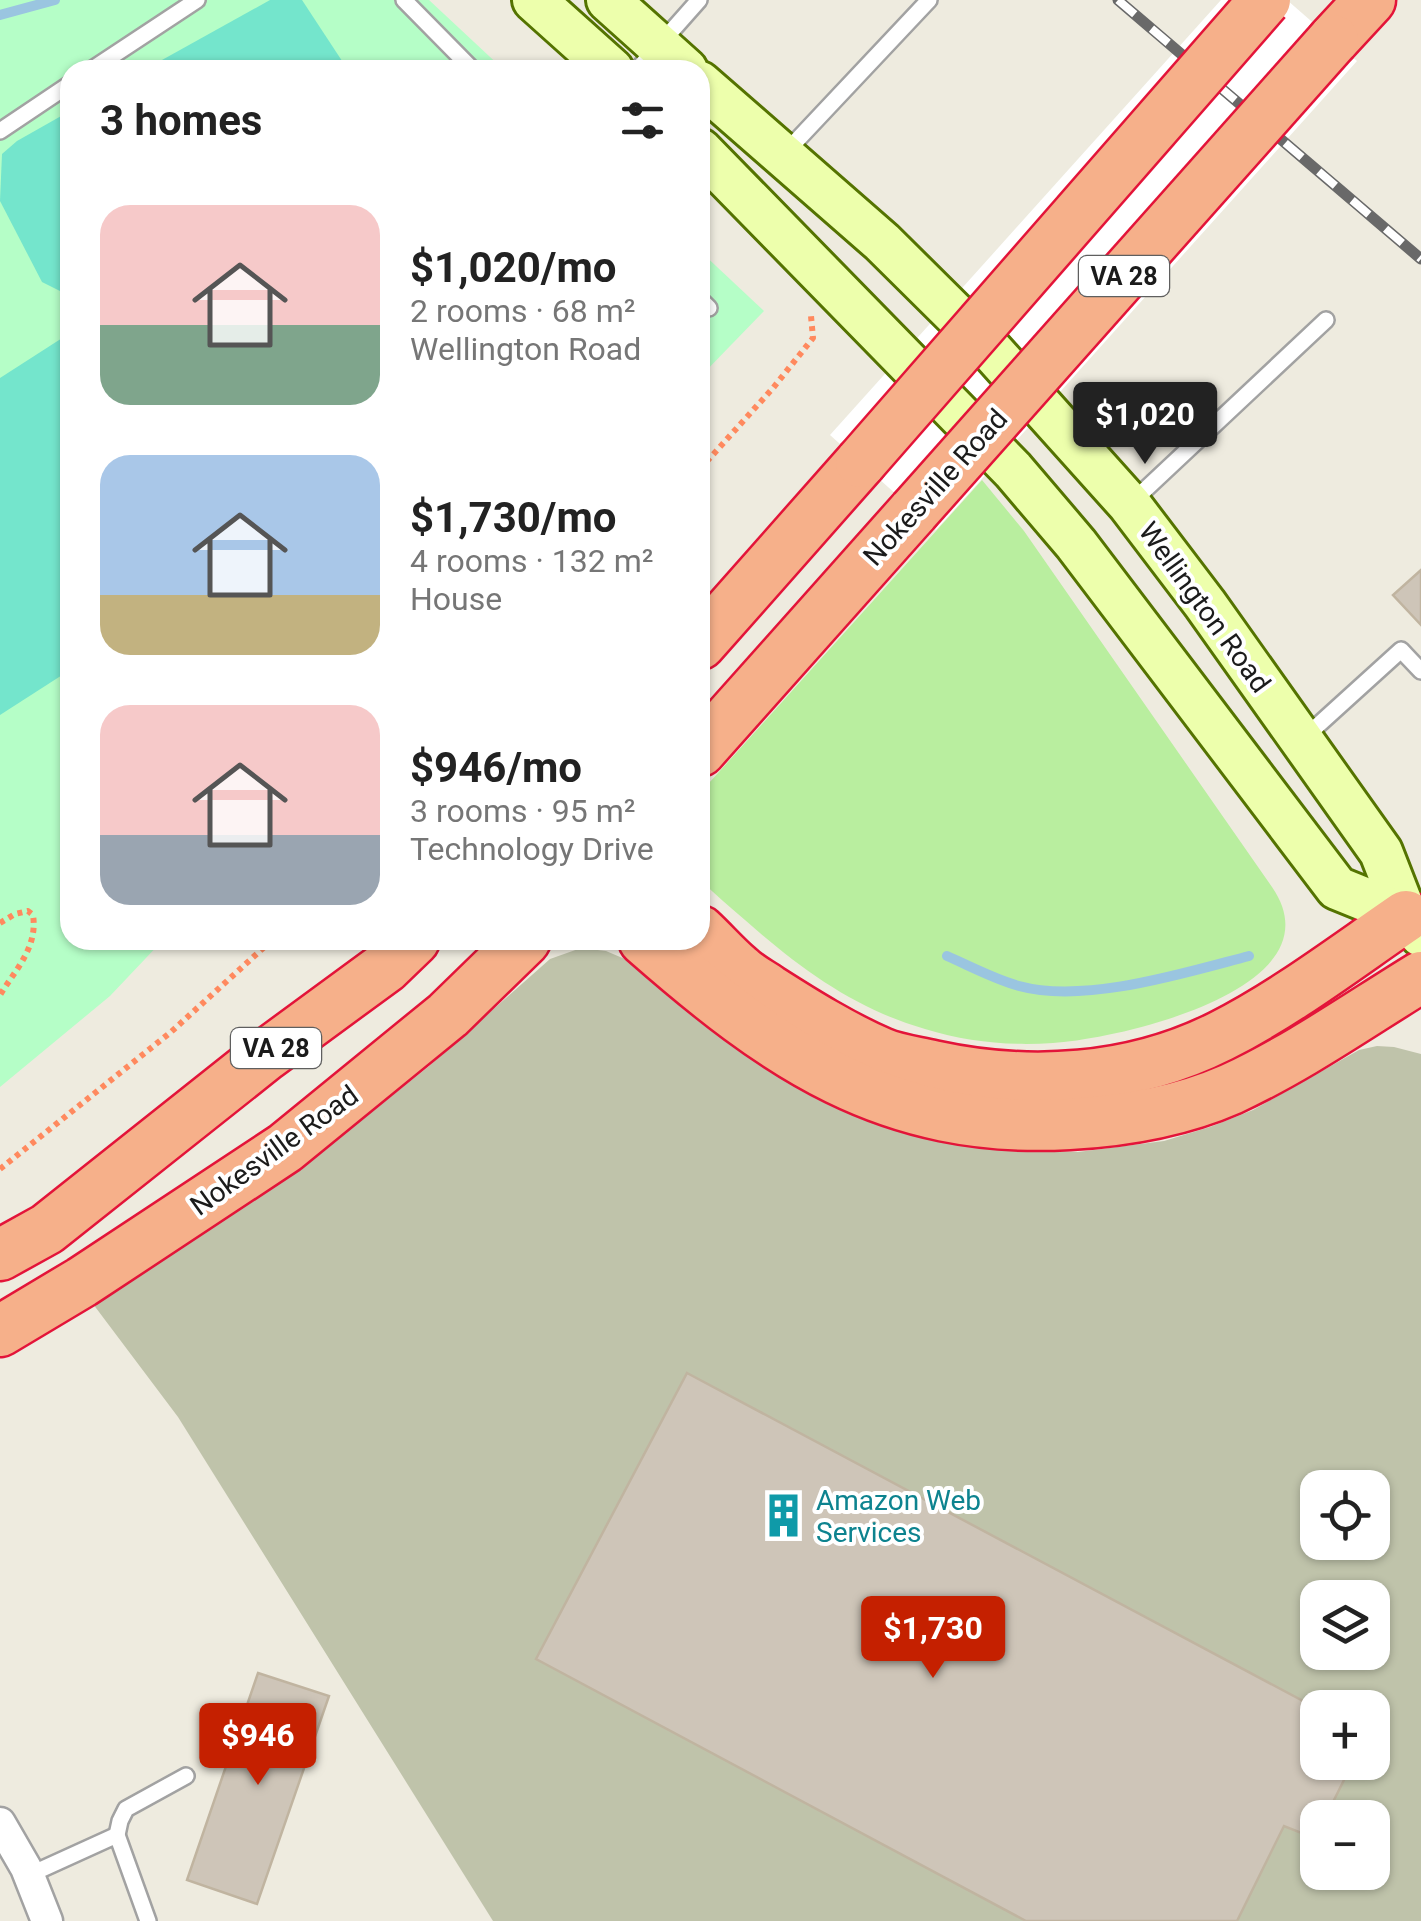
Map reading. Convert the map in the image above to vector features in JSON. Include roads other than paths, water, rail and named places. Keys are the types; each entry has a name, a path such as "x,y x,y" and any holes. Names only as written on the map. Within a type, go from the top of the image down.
{"highway":[{"name":"VA 28","path":"710,633 1265,0"},
{"name":"Nokesville Road","path":"710,740 1370,0"},
{"path":"710,941 740,971 804,1013 884,1055 962,1072 1011,1079 1048,1079 1091,1076 1134,1066 1180,1054 1220,1037 1416,920"},
{"name":"VA 28","path":"0,1255 47,1229 403,950"},
{"name":"Nokesville Road","path":"0,1331 82,1282 285,1148 448,1015 516,950"},
{"path":"656,950 756,1032 833,1079 922,1111 1009,1125 1089,1123 1181,1107 1281,1063 1421,977"}],"main road":[{"path":"534,0 601,60"},
{"path":"608,0 658,60"},
{"name":"Wellington Road","path":"710,91 882,242 990,349 1129,504 1206,604 1381,852 1416,920"},
{"path":"710,160 1026,484 1076,544 1337,888 1416,920"}],"street":[{"path":"0,1823 30,1875 48,1921"}],"lane":[{"path":"106,60 196,0"},
{"path":"404,0 463,60"},
{"path":"661,60 699,0"},
{"path":"782,156 929,0"},
{"path":"0,131 60,91"},
{"path":"1129,504 1326,320"},
{"path":"1302,740 1401,650 1421,670"},
{"path":"148,1921 117,1836 120,1821 126,1809 186,1776"},
{"path":"30,1875 117,1836"}],"waterway":[{"path":"0,15 55,0"},
{"path":"947,956 991,976 1045,991 1134,984 1249,956"}],"railway":[{"path":"1118,0 1421,259"}],"place":[{"name":"Amazon Web Services","path":"783,1516"}]}
